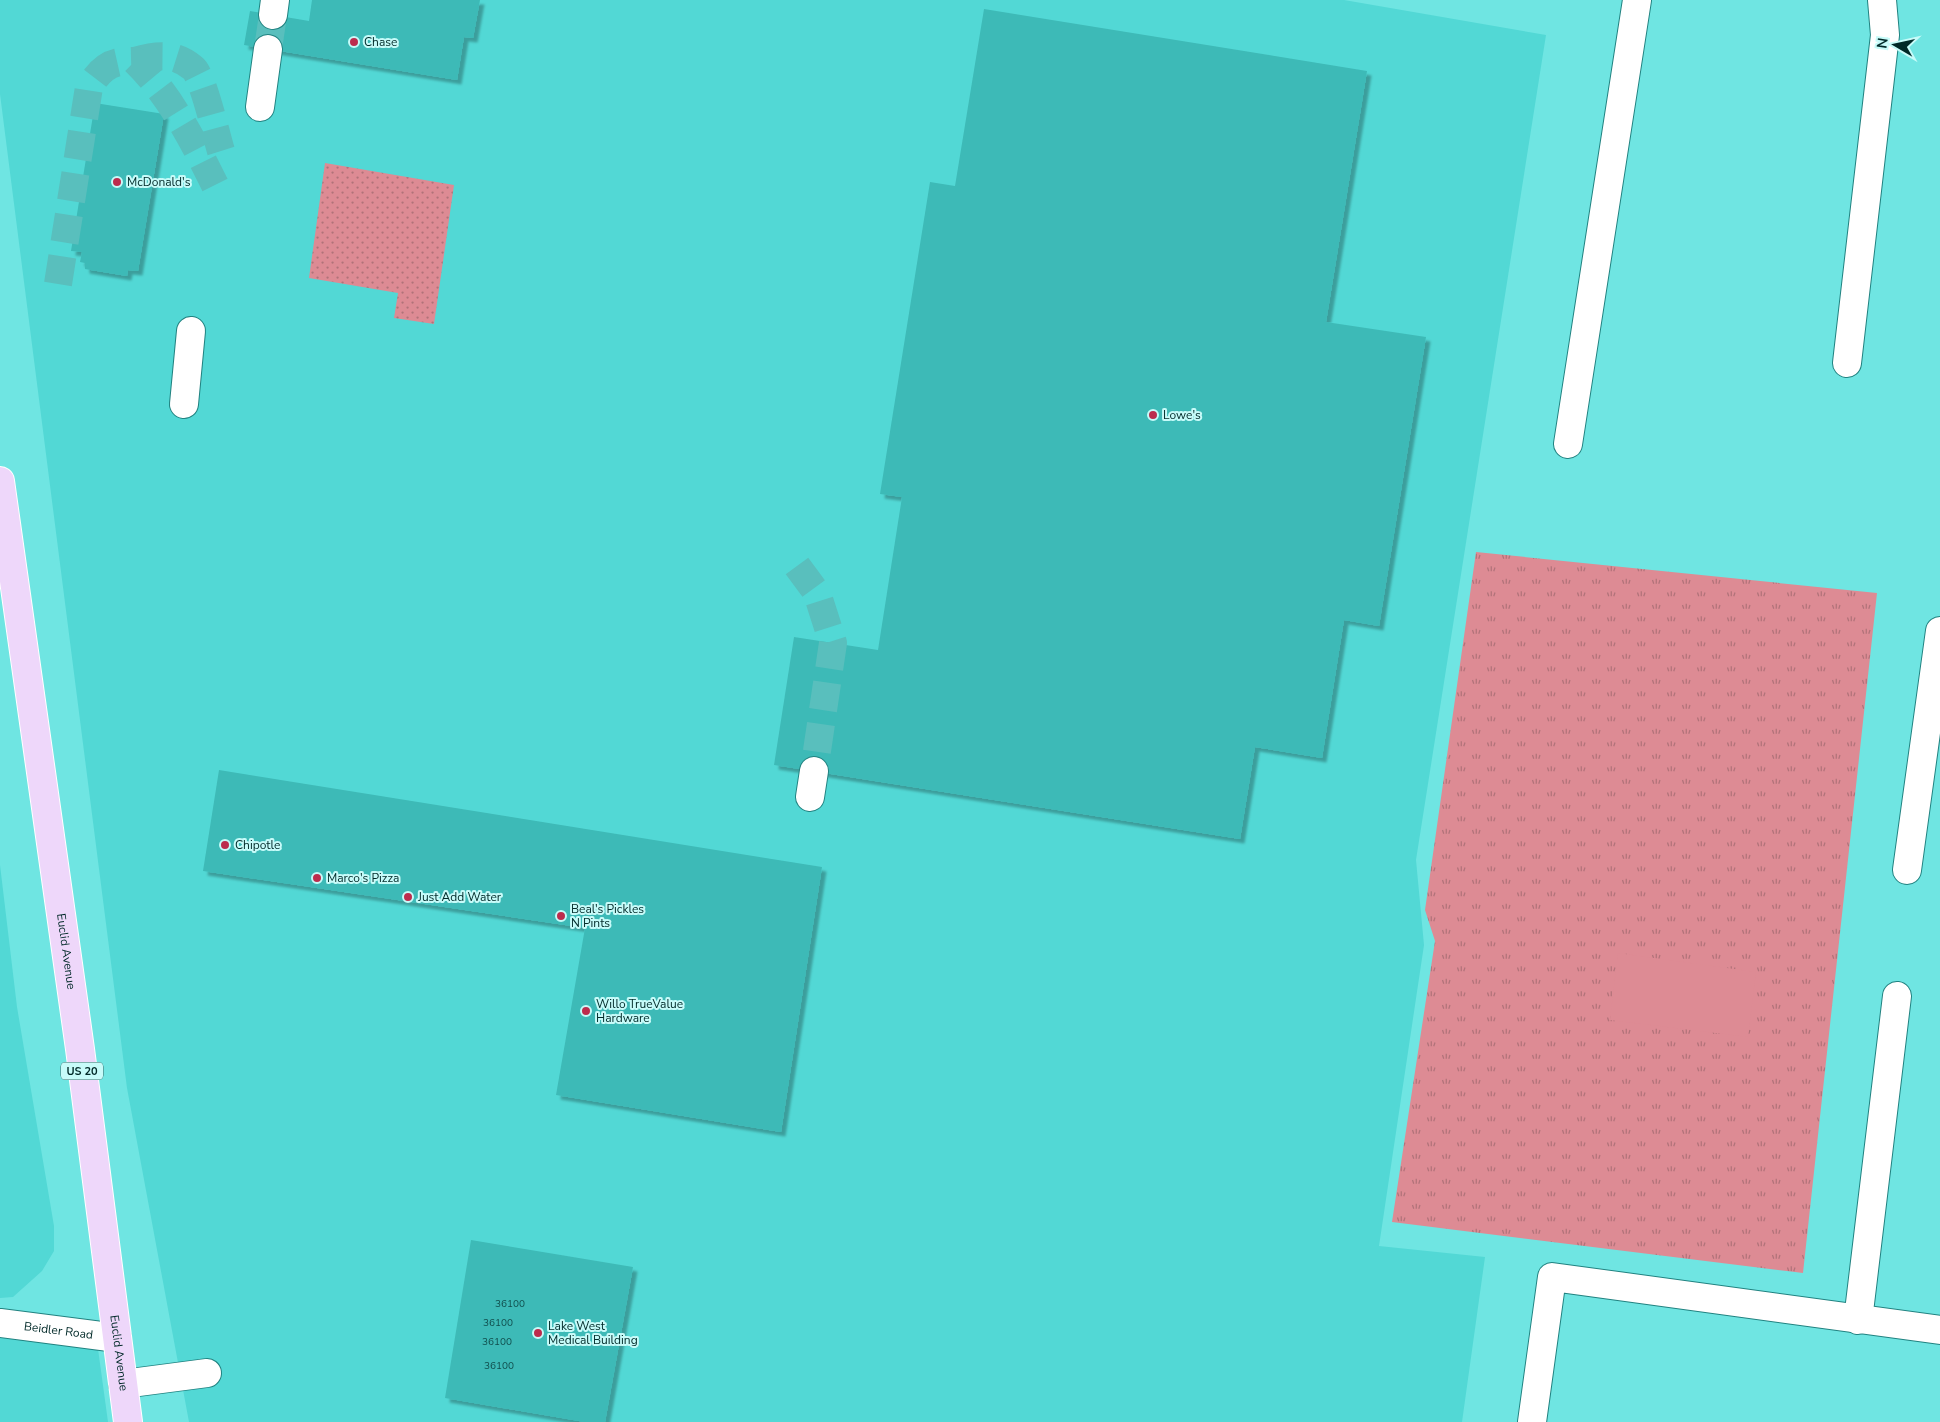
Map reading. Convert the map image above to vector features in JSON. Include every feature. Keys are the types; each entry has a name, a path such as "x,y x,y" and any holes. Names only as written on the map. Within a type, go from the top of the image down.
{"main road":[{"name":"Euclid Avenue","path":"0,481 80,1049 128,1422"}],"street":[{"path":"1568,444 1637,0"},
{"path":"1847,363 1885,35 1882,0"},
{"path":"260,107 268,49"},
{"path":"184,404 191,331"},
{"path":"1907,870 1940,631"},
{"path":"1858,1320 1897,996"},
{"path":"1532,1422 1552,1277 1940,1330"},
{"name":"Beidler Road","path":"0,1323 117,1338"},
{"path":"123,1384 207,1373"}],"shaded area":[{"path":"0,0 1344,0 1546,35 1416,860 1424,945 1379,1246 1485,1257 1462,1422 189,1422 127,1088 0,94"},
{"path":"0,865 17,1007 54,1226 54,1251 42,1271 13,1297 0,1298"},
{"path":"0,1335 98,1349 108,1422 0,1422"}],"green space":[{"path":"325,163 454,185 434,324 394,318 398,293 309,278"},
{"path":"1476,552 1877,593 1803,1273 1392,1222 1435,941 1425,910"},
{"path":"1618,953 1756,972 1748,1037 1610,1020"}],"building":[{"name":"Chase","path":"312,0 480,0 473,38 464,37 457,80 244,45 250,11 309,21"},
{"name":"Lowe's","path":"984,9 1367,71 1326,322 1426,337 1379,626 1344,620 1322,758 1255,747 1240,839 774,765 794,637 878,650 902,497 880,494 930,182 955,186"},
{"name":"McDonald's","path":"95,103 164,114 138,271 128,270 127,276 85,269 85,263 80,262 82,252 71,251"},
{"path":"219,770 822,867 781,1132 556,1095 585,928 203,871"},
{"name":"Lake West Medical Building","path":"471,1240 633,1267 605,1422 585,1422 445,1398"}],"tunnel":[{"path":"268,49 273,15"},
{"path":"135,61 165,56 179,59 193,68 201,82 221,151"},
{"path":"58,284 89,87 108,66 119,62 135,61 148,75 160,89 180,120 215,185"},
{"path":"797,566 817,593 833,643 814,771"}],"place":[{"name":"Chase","path":"354,42"},
{"name":"McDonald's","path":"117,182"},
{"name":"Lowe's","path":"1153,415"},
{"name":"Chipotle","path":"225,845"},
{"name":"Marco's Pizza","path":"317,878"},
{"name":"Just Add Water","path":"408,897"},
{"name":"Beal's Pickles N Pints","path":"561,916"},
{"name":"Willo TrueValue Hardware","path":"586,1011"},
{"name":"Lake West Medical Building","path":"538,1333"}]}
